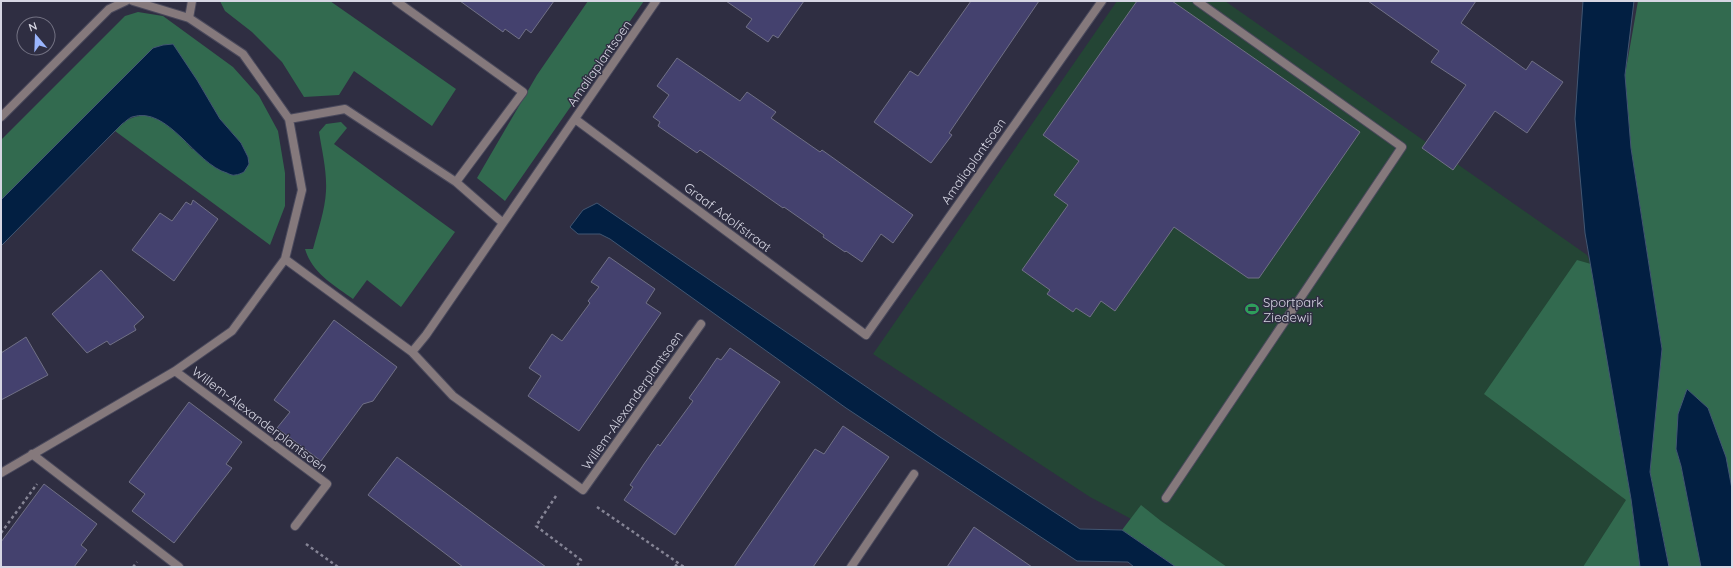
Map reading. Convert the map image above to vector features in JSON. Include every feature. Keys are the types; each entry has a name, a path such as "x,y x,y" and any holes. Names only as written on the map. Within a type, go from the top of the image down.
{"street":[{"path":"1,117 109,9 126,1"},
{"name":"Willem-Alexanderplantsoen","path":"1,473 175,371 232,331 285,259 302,190 289,119 243,54 189,18 133,1"},
{"path":"189,18 192,1"},
{"path":"396,1 523,92 456,182"},
{"name":"Amaliaplantsoen","path":"575,119 656,1"},
{"name":"Amaliaplantsoen","path":"866,335 1102,1"},
{"path":"1166,498 1402,147 1197,1"},
{"path":"289,119 345,109 456,182 503,222"},
{"path":"412,352 575,119"},
{"name":"Graaf Adolfstraat","path":"575,119 866,335"},
{"name":"Willem-Alexanderplantsoen","path":"285,259 412,352 453,396 583,490 701,324"},
{"name":"Willem-Alexanderplantsoen","path":"175,371 326,484 295,526"},
{"path":"32,454 179,567"},
{"path":"850,567 914,474"}],"path":[{"path":"1,533 50,468"},
{"path":"568,479 536,526 582,560 576,567"},
{"path":"583,490 592,504 684,567"},
{"path":"295,526 297,538 338,567"},
{"path":"675,567 678,563"}],"green space":[{"path":"220,1 330,1 456,89 432,126 354,71 339,95 304,97 282,62 252,32 225,11"},
{"path":"588,1 644,1 505,201 477,178 537,75"},
{"name":"Sportpark Ziedewij","path":"1117,1 1225,1 1587,255 1591,264 1632,501 1589,567 1210,567 1135,521 1090,497 873,354"},
{"path":"1638,1 1732,1 1732,489 1725,457 1708,408 1676,449 1681,466 1701,567 1669,567 1650,472 1662,349 1631,148 1625,75"},
{"path":"138,12 163,16 233,67 259,96 278,131 285,173 285,206 270,245 115,131 129,119 141,116 150,117 158,119 174,130 192,149 248,157 241,143 220,119 197,80 153,48 1,200 1,140 125,16"},
{"path":"341,122 347,128 334,144 455,232 401,307 367,280 353,299 318,272 308,257 305,249 313,249 321,220 326,191 326,176 319,132 326,124"},
{"path":"1577,260 1591,264 1631,499 1640,567 1583,567 1626,500 1484,394"},
{"path":"1141,505 1161,521 1227,567 1176,567 1122,530"}],"water":[{"path":"1583,1 1634,1 1625,75 1631,148 1662,349 1650,472 1669,567 1640,567 1631,499 1585,233 1575,119"},
{"path":"173,44 197,80 220,119 241,143 248,157 249,164 244,172 233,175 215,168 181,137 158,119 145,116 132,117 122,124 1,246 1,200 153,48"},
{"path":"597,203 940,437 1080,529 1122,530 1176,567 1134,567 1128,562 1077,561 846,408 610,239 600,234 578,234 570,227 583,210"},
{"path":"1687,389 1708,408 1726,457 1732,489 1732,567 1701,567 1681,466 1676,449 1678,414"}],"building":[{"path":"460,1 554,1 531,33 526,29 519,39 505,29 503,32"},
{"path":"726,1 804,1 778,38 773,35 768,42 746,27 752,19"},
{"path":"971,1 1039,1 949,133 952,135 931,163 874,122 910,71 918,76"},
{"path":"1137,1 1172,1 1360,132 1259,278 1248,278 1174,227 1115,311 1101,301 1090,317 1076,308 1073,312 1047,294 1050,290 1022,270 1068,205 1054,195 1079,161 1043,135"},
{"path":"1368,1 1476,1 1461,23 1526,70 1532,61 1563,82 1527,133 1495,111 1453,170 1422,148 1466,85 1431,62 1439,51"},
{"path":"677,58 740,101 747,92 776,112 771,118 820,152 822,150 913,215 893,243 881,234 862,262 823,237 824,235 700,150 697,153 658,126 660,122 653,117 669,95 657,86"},
{"path":"193,200 218,219 174,281 132,250 160,213 172,221 186,202 191,205"},
{"path":"609,257 655,289 646,303 661,313 579,431 528,396 541,376 529,368 552,334 562,341 590,303 588,301 599,287 591,282"},
{"path":"101,270 144,317 134,326 136,330 110,345 107,341 87,353 52,314"},
{"path":"334,320 397,367 373,401 363,404 321,461 277,428 290,412 274,400"},
{"path":"26,337 48,375 1,400 1,353"},
{"path":"730,348 780,382 675,535 624,500 633,487 630,485 644,464 658,444 660,446 693,401 689,398 717,358 721,360"},
{"path":"189,402 242,442 226,464 232,468 174,543 132,511 145,494 129,482"},
{"path":"843,426 889,457 813,567 734,567 815,449 824,454"},
{"path":"397,457 546,567 463,567 368,495"},
{"path":"44,484 97,524 81,545 87,550 74,567 1,567 1,542"},
{"path":"974,527 1032,567 947,567"}],"place":[{"name":"Sportpark Ziedewij","path":"1252,309"}]}
